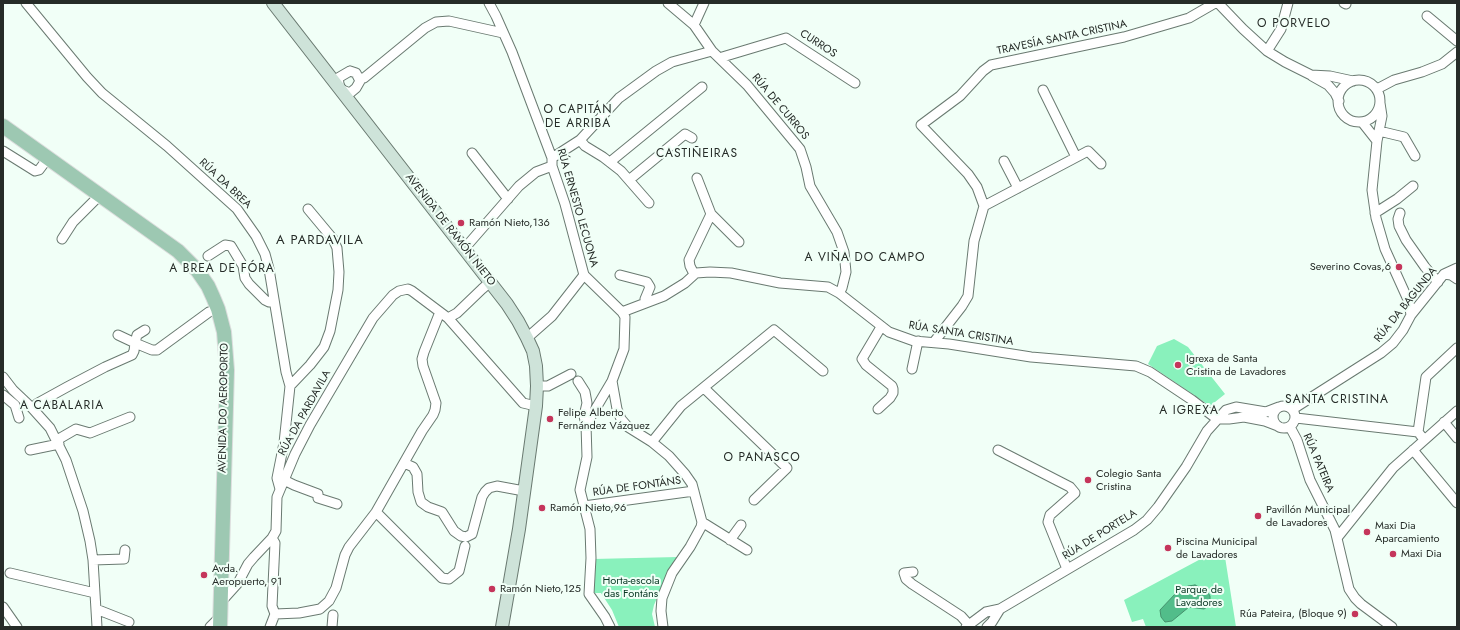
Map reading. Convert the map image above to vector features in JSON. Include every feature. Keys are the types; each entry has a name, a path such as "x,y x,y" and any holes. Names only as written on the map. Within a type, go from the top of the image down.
{"main road":[{"name":"AVENIDA DE RAMÓN NIETO","path":"273,3 342,88 490,282 518,322 533,351 536,366 536,406 502,627"},
{"name":"AVENIDA DO AEROPORTO","path":"3,126 168,243 196,270 208,286 218,308 224,332 227,370 220,603 217,624"}],"street":[{"name":"RÚA DA BREA","path":"26,3 87,78 168,146 237,209 256,236 265,254 286,372 290,386 284,443 277,478 282,484"},
{"name":"RÚA ERNESTO LECUONA","path":"489,3 504,33 552,162 584,275 552,316 527,338"},
{"name":"RÚA DE CURROS","path":"668,3 694,25 712,51 747,85 800,149 810,186 837,232 844,252 846,272 842,288 839,293"},
{"path":"694,25 704,3"},
{"name":"TRAVESÍA SANTA CRISTINA","path":"984,206 977,187 968,174 921,125 960,96 983,71 991,65 1124,38 1189,18 1215,3"},
{"path":"1218,3 1267,51 1328,85 1335,93 1339,101"},
{"path":"1267,51 1281,29 1288,3"},
{"path":"1427,16 1457,41"},
{"path":"360,78 364,78 425,28 436,22 449,21 504,33"},
{"name":"CURROS","path":"719,58 786,38 855,83"},
{"path":"464,249 519,186 580,140 619,98 656,71 672,62 712,51"},
{"path":"1377,89 1394,80 1422,72 1442,64 1457,52"},
{"path":"350,71 356,73 360,78 359,84 342,88 350,71"},
{"path":"1311,75 1330,76 1354,81 1366,81 1377,89 1380,96 1379,110 1375,116 1369,120 1355,122 1343,114 1340,108 1340,94 1343,88 1354,81"},
{"path":"610,162 702,87"},
{"path":"1043,90 1076,157"},
{"path":"1380,103 1382,116 1377,141 1372,190 1375,213 1379,233 1409,302 1411,315"},
{"path":"1362,122 1377,141"},
{"path":"1379,131 1404,136 1415,156"},
{"path":"629,180 685,134 692,138"},
{"path":"580,140 585,146 610,162 629,180 649,203"},
{"path":"3,151 36,171 39,170 48,158"},
{"path":"934,342 968,296 974,241 984,206 1088,151 1101,164"},
{"path":"472,152 508,199"},
{"path":"1004,161 1018,188"},
{"path":"697,178 711,214 739,242"},
{"path":"1375,213 1397,199 1413,186"},
{"path":"62,240 73,222 100,195"},
{"path":"290,386 310,365 324,347 330,331 338,290 337,248 333,239 308,209"},
{"path":"1400,213 1398,219 1399,226 1406,240 1425,267 1438,282"},
{"path":"622,312 664,296 685,283 694,274 689,260 711,214"},
{"path":"208,256 225,245 231,246 240,260 245,278 249,284 265,300 274,302"},
{"name":"RÚA DA BAGUNDA","path":"1294,414 1393,343 1403,330 1411,315 1444,274 1457,268"},
{"name":"RÚA SANTA CRISTINA","path":"694,274 710,272 731,273 780,284 828,287 839,293 881,327 889,332 914,341 934,342 1031,357 1136,366 1150,372 1208,411 1217,419"},
{"path":"620,274 647,282 650,287 645,299 646,302"},
{"path":"1444,274 1451,275 1457,279"},
{"path":"584,275 622,312 625,317 624,349 612,381 586,425"},
{"path":"275,614 299,613 320,609 329,601 336,588 345,555 349,547 376,512 435,410 436,403 422,359 444,315 457,313 490,282"},
{"name":"RÚA DA PARDAVILA","path":"272,538 276,532 277,497 295,454 310,424 373,318 393,296 404,289 408,289 444,315 523,403 536,406"},
{"path":"118,335 152,350 157,350 209,312 218,308"},
{"path":"878,409 890,398 893,393 893,389 892,386 866,365 862,359 881,327"},
{"path":"32,408 38,403 67,387 132,355 137,335 145,330"},
{"path":"652,442 681,406 774,330 823,371"},
{"path":"912,369 918,341"},
{"path":"1418,432 1426,377 1457,348"},
{"path":"537,386 548,386 570,374"},
{"name":"RÚA DE FONTÁNS","path":"578,381 585,392 587,403 584,416 586,425 586,457 580,490 590,529 591,558 589,594 605,616 610,627"},
{"name":"RÚA DE FONTÁNS","path":"612,381 617,409 621,418 628,427 652,442 669,456 685,474 692,484 702,522"},
{"path":"5,383 32,408 50,428 66,460 83,511 93,560 97,627"},
{"path":"704,388 787,468 754,500"},
{"path":"3,395 15,405 19,418"},
{"path":"1278,426 1275,424 1273,416 1274,413 1279,407 1286,406 1294,414 1418,432 1425,440"},
{"name":"RÚA DE PORTELA","path":"987,627 1000,609 1134,530 1147,520 1186,467 1207,432 1226,410 1236,407 1266,412 1279,407"},
{"path":"1337,538 1393,468 1457,411"},
{"path":"1217,419 1244,417 1266,421 1284,429 1290,427 1295,422 1294,414"},
{"path":"30,450 58,442 76,429 90,433 130,418"},
{"path":"1444,422 1457,438"},
{"name":"RÚA PATEIRA","path":"1290,427 1297,440 1310,480 1330,518 1337,538 1350,589 1355,598 1392,627"},
{"path":"998,450 1070,487 1076,493 1050,515 1048,522 1067,570"},
{"path":"1413,450 1457,502"},
{"path":"404,463 413,467 417,474 418,492 421,502 428,507 442,512 460,536 466,537 472,534 482,497 489,488 497,486 524,491"},
{"path":"282,484 294,485 318,494 318,498 337,504"},
{"name":"RÚA DE FONTÁNS","path":"584,506 694,491"},
{"path":"376,512 442,578 450,580 460,571 465,546"},
{"path":"663,627 661,611 662,598 672,573 694,540 702,522 747,550"},
{"path":"730,540 741,525"},
{"path":"220,603 238,583 248,564 272,538 275,543 272,606 275,614 270,627"},
{"path":"93,560 124,559 125,550"},
{"path":"913,572 904,573 906,579 961,616 968,626 986,612 1000,609"},
{"path":"10,573 95,593"},
{"path":"3,607 17,627"},
{"path":"96,609 129,622"},
{"path":"332,627 333,615"}],"green space":[{"path":"1174,339 1188,347 1225,394 1210,406 1148,364 1157,346"},
{"name":"Parque de Lavadores","path":"1210,554 1225,557 1236,627 1146,627 1143,619 1132,622 1124,600"},
{"name":"Horta-escola das Fontáns","path":"678,557 671,566 654,605 652,614 655,627 619,627 612,610 601,593 593,593 593,559"}],"shaded area":[{"path":"1195,585 1207,591 1210,596 1210,605 1204,609 1189,607 1172,621 1165,622 1161,617 1160,610 1176,593 1188,586"}],"place":[{"name":"Ramón Nieto,136","path":"461,223"},
{"name":"Severino Covas,6","path":"1399,267"},
{"name":"Igrexa de Santa Cristina de Lavadores","path":"1178,365"},
{"name":"Felipe Alberto Fernández Vázquez","path":"550,419"},
{"name":"Colegio Santa Cristina","path":"1088,480"},
{"name":"Ramón Nieto,96","path":"542,508"},
{"name":"Pavillón Municipal de Lavadores","path":"1258,516"},
{"name":"Maxi Dia Aparcamiento","path":"1367,532"},
{"name":"Piscina Municipal de Lavadores","path":"1168,548"},
{"name":"Maxi Dia","path":"1393,554"},
{"name":"Avda. Aeropuerto, 91","path":"204,575"},
{"name":"Ramón Nieto,125","path":"492,589"},
{"name":"Rúa Pateira, (Bloque 9)","path":"1355,614"}],"district":[{"name":"O PORVELO","path":"1294,24"},
{"name":"O CAPITÁN DE ARRIBA","path":"578,117"},
{"name":"CASTIÑEIRAS","path":"697,154"},
{"name":"A PARDAVILA","path":"320,241"},
{"name":"A VIÑA DO CAMPO","path":"865,258"},
{"name":"A BREA DE FÓRA","path":"222,269"},
{"name":"SANTA CRISTINA","path":"1337,400"},
{"name":"A CABALARIA","path":"62,406"},
{"name":"A IGREXA","path":"1189,411"},
{"name":"O PANASCO","path":"762,458"}]}
